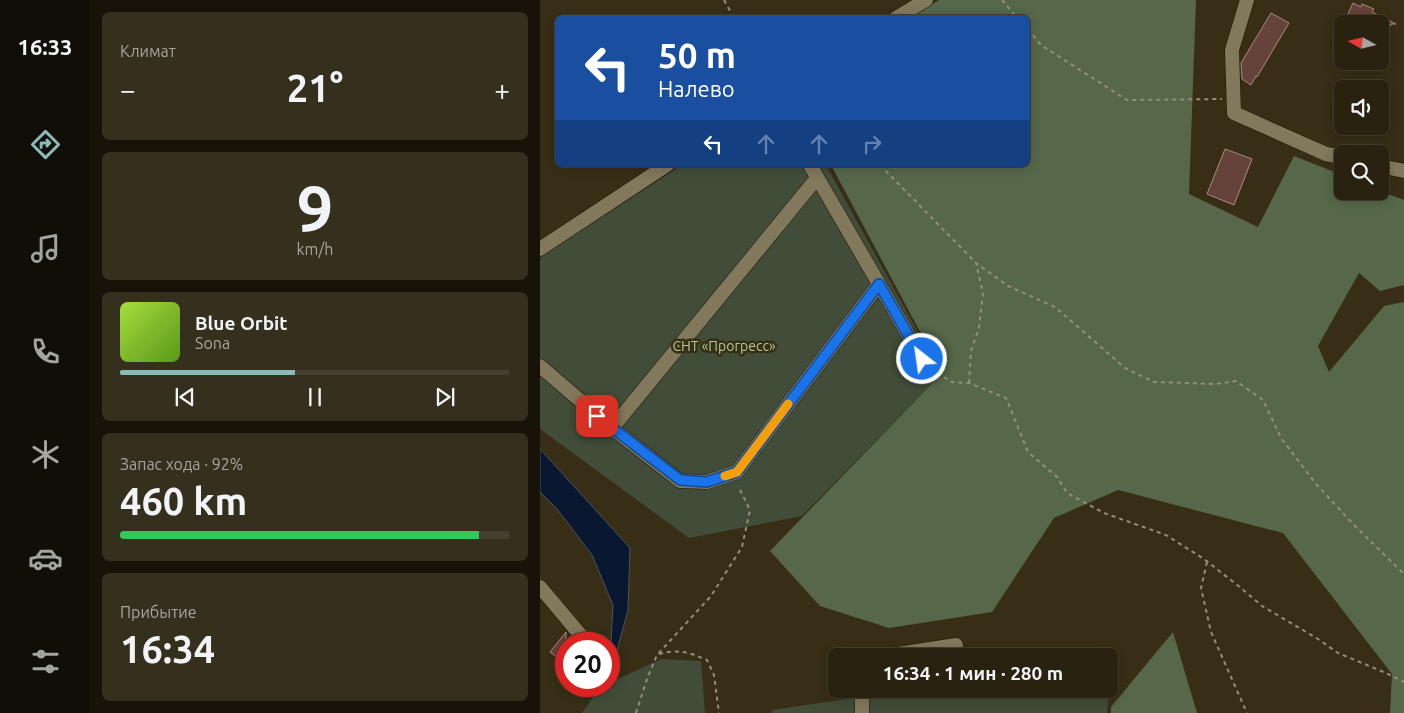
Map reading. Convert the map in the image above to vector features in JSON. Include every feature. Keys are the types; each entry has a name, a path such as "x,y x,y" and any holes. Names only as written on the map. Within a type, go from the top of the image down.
{"street":[{"path":"901,15 926,0"},
{"path":"1247,0 1232,50 1234,112 1334,156"},
{"path":"540,249 664,167"},
{"path":"811,167 922,359"},
{"path":"1389,168 1404,171"},
{"path":"612,428 817,178"},
{"path":"540,366 612,428 680,480 707,482 737,472 879,284"},
{"path":"540,587 578,632"},
{"path":"933,648 956,644"},
{"path":"862,698 862,713"}],"path":[{"path":"724,0 732,15"},
{"path":"1002,0 1014,15"},
{"path":"1030,31 1041,45 1127,100 1233,99"},
{"path":"882,167 938,226 976,262 1008,286 1055,307 1125,368 1154,382 1216,384 1236,381 1263,400 1281,438 1316,484 1404,574"},
{"path":"968,383 971,351 979,328 983,292 976,262"},
{"path":"922,359 934,371 951,382 968,383 1006,398 1028,452 1057,477 1067,493 1104,513 1166,535 1207,562 1262,606 1338,652 1404,682"},
{"path":"636,713 657,655 711,596 742,547 750,510 740,490 728,474"},
{"path":"1207,562 1201,588 1211,632 1248,713"},
{"path":"657,655 673,650 689,652 707,660 714,675 719,713"}],"green space":[{"path":"939,0 1196,0 1189,194 1258,227 1294,156 1334,172 1334,200 1389,200 1389,194 1404,200 1404,285 1380,291 1359,273 1318,346 1329,372 1384,306 1404,302 1404,713 1390,713 1392,674 1283,533 1118,490 1054,518 992,612 889,628 820,606 770,551 942,373 832,167 1030,167 1030,15 915,15"},
{"name":"СНТ «Прогресс»","path":"679,167 827,167 941,374 802,516 689,538 540,429 540,257"},
{"path":"1173,632 1197,713 1111,713 1111,707"},
{"path":"661,659 701,661 705,713 582,713 593,697 620,697 620,678"},
{"path":"854,698 1108,698 1107,713 771,713 772,710"}],"water":[{"path":"540,449 630,548 628,610 620,639 620,632 612,632 613,605 592,555 557,509 540,492"}],"building":[{"path":"1353,3 1361,7 1362,4 1374,9 1372,12 1378,15 1347,15"},
{"path":"1271,13 1289,23 1251,85 1242,79 1241,63"},
{"path":"1389,20 1396,24 1391,24 1389,28"},
{"path":"1225,149 1252,159 1234,205 1207,194"},
{"path":"555,646 555,656 550,652"}],"slow traffic":[{"path":"725,476 737,472 788,404"}],"route":[{"path":"597,416 680,480 707,482 737,472 879,284 922,359"}]}
